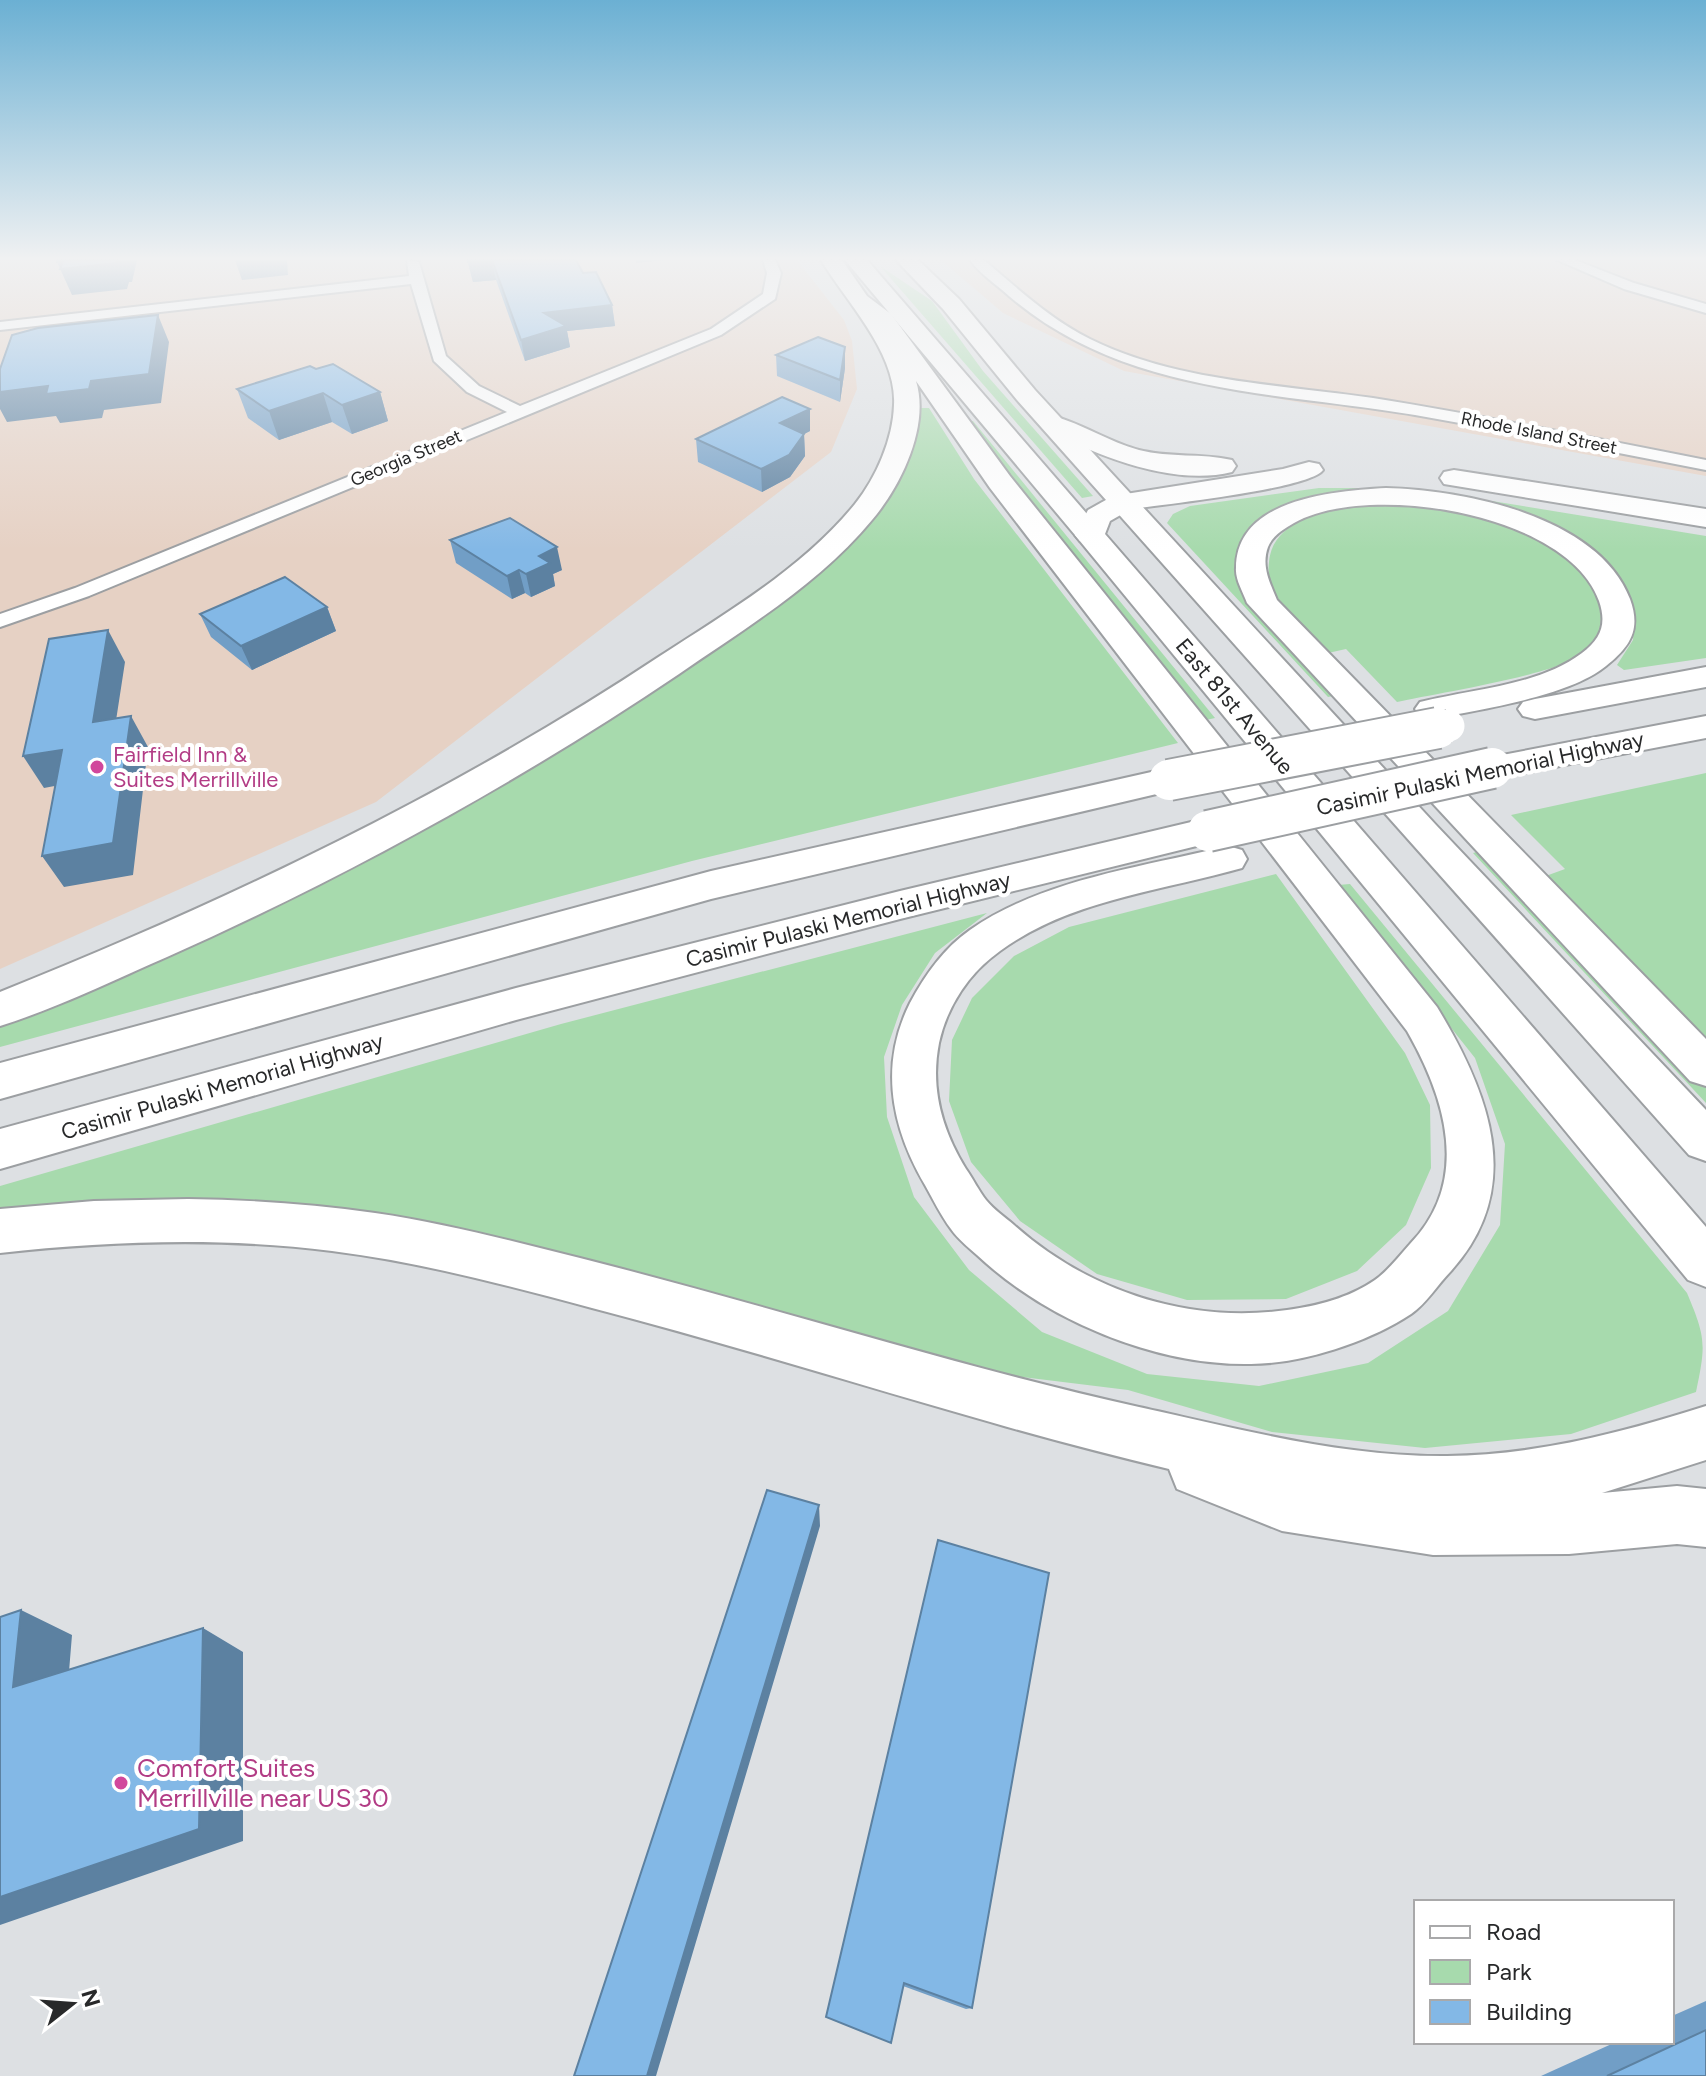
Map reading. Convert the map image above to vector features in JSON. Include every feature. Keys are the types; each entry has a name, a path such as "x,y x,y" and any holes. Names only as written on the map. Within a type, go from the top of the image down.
{"main road":[{"path":"0,1010 218,919 462,796 621,699 784,585 843,534 865,510 893,467 908,406 903,377 894,357"},
{"path":"911,357 1000,482 1422,1019 1443,1053 1459,1091 1471,1137 1465,1197 1455,1228 1435,1259 1401,1292 1357,1317 1307,1333 1253,1339 1201,1337 1126,1321 1047,1284 1007,1256 969,1219 940,1178 919,1124 912,1077 925,1017 952,974 982,942 1042,909 1218,845"},
{"name":"East 81st Avenue","path":"938,357 1706,1264"},
{"path":"996,357 1423,834 1706,1141"},
{"path":"1053,424 1106,450 1149,463 1341,469"},
{"path":"1090,535 1098,516 1123,502 1287,477 1309,470"},
{"path":"1376,470 1463,479 1706,518"},
{"path":"0,1081 711,885 1169,780 1340,748 1440,717 1569,676 1592,664 1610,647 1617,636 1622,617 1615,596 1603,577 1567,546 1495,513 1440,501 1388,496 1339,500 1298,509 1266,527 1248,557 1248,572 1263,603 1706,1068"},
{"path":"1440,717 1706,677"},
{"name":"Casimir Pulaski Memorial Highway","path":"0,1149 531,1000 841,920 1218,845 1411,785 1706,727"},
{"path":"0,1231 130,1221 229,1221 379,1235 609,1288 1080,1423 1282,1466 1414,1483 1473,1485 1535,1479 1601,1466 1706,1433"},
{"path":"1080,1423 1282,1502 1364,1517 1433,1526 1492,1527 1569,1525 1677,1515 1706,1518"}],"street":[{"path":"439,357 473,389 517,411"},
{"name":"Georgia Street","path":"0,621 82,592 653,357"},
{"name":"Rhode Island Street","path":"1122,357 1192,375 1502,424 1706,465"}],"shaded area":[{"path":"0,357 854,357 857,389 831,452 376,802 0,969"},
{"path":"1095,357 1706,357 1706,476 1124,371"}],"green space":[{"path":"959,357 973,357 1093,496 1082,498"},
{"path":"918,408 929,408 974,479 1178,743 692,861 0,1047 0,1025 195,942 385,850 568,747 656,689 800,583 856,534 880,507 900,477 913,444"},
{"path":"969,421 973,421 1215,718 1206,720 1002,467"},
{"path":"1319,488 1372,488 1310,497 1270,512 1254,524 1242,540 1236,564 1241,585 1338,695 1328,697 1167,523 1173,514 1190,506"},
{"path":"1492,501 1706,536 1706,658 1624,670 1617,665 1633,640 1635,614 1618,582 1490,506"},
{"path":"1375,504 1430,508 1484,519 1535,539 1559,553 1584,575 1598,596 1601,619 1593,644 1572,660 1525,676 1397,702 1346,649 1328,653 1297,623 1277,598 1269,573 1273,546 1295,524 1326,512"},
{"path":"1706,773 1706,1047 1543,877 1565,869 1511,815"},
{"path":"1484,850 1706,1086 1706,1103 1473,853"},
{"path":"1276,874 1405,1053 1430,1105 1431,1168 1406,1225 1357,1271 1286,1299 1187,1300 1097,1274 1020,1221 971,1162 949,1101 952,1040 972,998 1014,956 1069,927"},
{"path":"1350,884 1687,1293 1701,1331 1703,1351 1696,1392 1571,1434 1425,1448 1272,1432 1128,1390 939,1367 503,1243 0,1216 0,1186 561,1024 987,913 935,953 902,1005 884,1057 887,1117 914,1197 969,1270 1042,1332 1147,1374 1259,1386 1368,1363 1448,1311 1500,1225 1505,1144 1475,1058 1338,885"}],"building":[{"path":"4,357 152,357 149,374 91,381 89,389 46,394 48,386 0,392 0,369"},
{"path":"781,357 844,357 840,380"},
{"path":"333,364 380,392 342,405 323,393 269,411 237,389 310,366 316,369"},
{"path":"782,397 810,409 780,423 804,434 789,455 761,469 696,439"},
{"path":"510,518 557,547 539,556 550,563 526,574 519,570 507,576 450,540"},
{"path":"285,577 327,607 241,646 200,614"},
{"path":"108,630 93,722 131,716 113,843 42,856 62,750 23,756 49,639"},
{"path":"767,1490 819,1505 647,2076 574,2076"},
{"path":"938,1540 1049,1573 972,2008 904,1983 891,2043 826,2017"},
{"name":"Comfort Suites Merrillville near US 30","path":"21,1610 13,1687 203,1628 199,1829 0,1897 0,1617"},
{"path":"1706,2030 1706,2076 1607,2076"}],"place":[{"name":"Fairfield Inn & Suites Merrillville","path":"97,767"},
{"name":"Comfort Suites Merrillville near US 30","path":"121,1783"}]}
